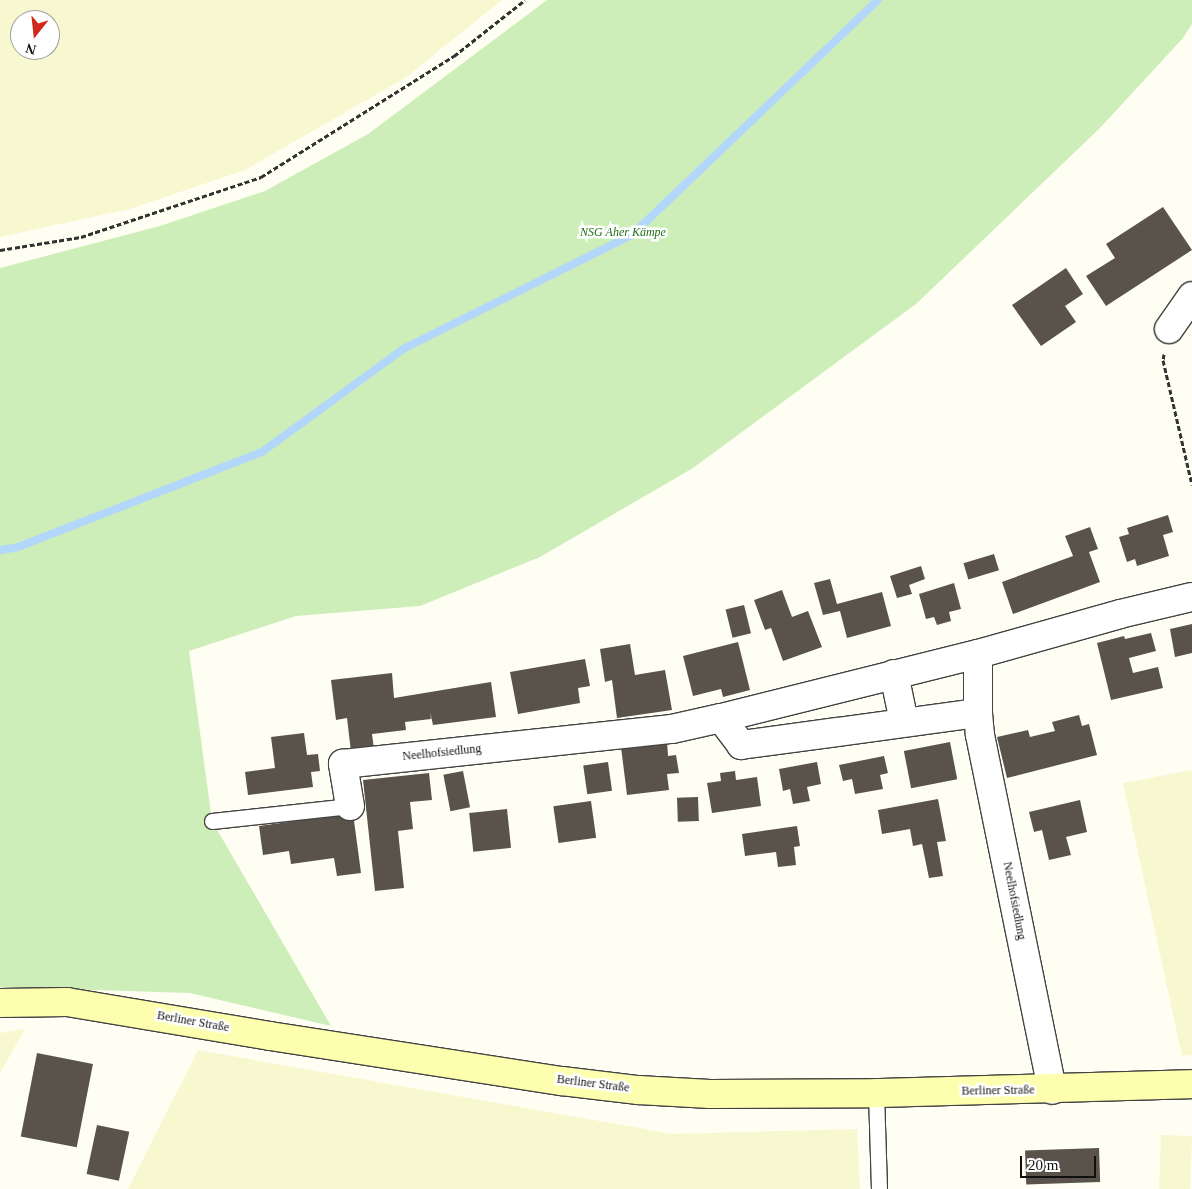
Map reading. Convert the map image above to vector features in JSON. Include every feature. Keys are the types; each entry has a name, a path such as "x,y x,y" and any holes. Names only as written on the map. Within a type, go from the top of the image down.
{"main road":[{"name":"Berliner Straße","path":"0,1003 67,1002 270,1036 562,1081 638,1090 710,1094 876,1093 1052,1090 1192,1084"}],"street":[{"path":"1169,329 1192,296"},
{"name":"Neelhofsiedlung","path":"350,806 343,764 672,729 978,654 1120,614 1192,597"},
{"name":"Neelhofsiedlung","path":"978,654 980,735 1052,1090"},
{"path":"894,674 904,722"},
{"path":"721,718 741,745 978,713"}],"lane":[{"name":"Neelhofsiedlung","path":"212,821 350,806"},
{"path":"876,1093 880,1189"}],"path":[{"path":"0,250 81,237 261,177 454,56 524,0"},
{"path":"1169,329 1163,360 1192,485"}],"green space":[{"path":"0,0 502,0 405,78 245,170 130,209 0,237"},
{"name":"NSG Aher Kämpe","path":"547,0 1192,0 1192,24 1183,38 1099,129 916,304 693,468 540,557 420,606 296,616 189,651 212,821 331,1026 190,993 0,987 0,268 160,226 265,191 368,134"},
{"path":"1192,770 1192,1055 1182,1056 1123,783"},
{"path":"25,1029 0,1073 0,1033"},
{"path":"198,1050 673,1134 857,1129 860,1189 128,1189"},
{"path":"1161,1135 1192,1136 1190,1189 1159,1189"}],"building":[{"path":"1163,207 1192,250 1106,306 1086,276 1115,258 1106,244"},
{"path":"1066,268 1083,294 1065,306 1076,322 1041,346 1012,305"},
{"path":"1168,515 1173,532 1163,535 1169,556 1137,566 1135,559 1127,562 1119,537 1129,534 1127,528"},
{"path":"1090,527 1098,549 1089,552 1100,582 1013,614 1002,582 1073,556 1065,536"},
{"path":"994,554 999,570 968,580 963,563"},
{"path":"921,566 925,579 909,585 912,594 897,598 890,576"},
{"path":"830,579 837,604 882,592 891,626 847,638 840,611 823,615 814,583"},
{"path":"954,583 961,609 949,612 951,621 937,625 934,617 926,619 919,594"},
{"path":"782,590 792,617 808,611 822,647 783,661 771,628 765,630 754,600"},
{"path":"744,605 751,633 733,638 726,610"},
{"path":"1192,624 1192,653 1175,657 1170,629"},
{"path":"1151,633 1156,651 1129,658 1133,673 1158,667 1163,688 1111,700 1097,643 1124,636 1125,639"},
{"path":"738,642 750,690 723,697 721,689 693,696 683,656"},
{"path":"630,644 635,675 665,670 672,710 617,718 612,680 605,682 600,649"},
{"path":"585,659 590,686 578,688 580,703 518,714 510,672"},
{"path":"392,673 394,698 491,682 496,717 433,725 430,712 431,719 405,722 406,730 372,734 374,749 351,752 347,718 336,720 331,680"},
{"path":"1079,715 1082,726 1089,724 1097,755 1007,778 997,737 1028,730 1030,737 1055,731 1052,722"},
{"path":"304,733 307,755 318,754 320,771 311,772 313,787 248,795 245,772 275,768 271,737"},
{"path":"667,741 668,756 676,755 679,773 667,774 669,790 627,795 621,747"},
{"path":"950,742 957,779 911,788 904,751"},
{"path":"884,756 888,773 880,775 883,789 855,794 852,779 843,781 839,765"},
{"path":"608,762 612,791 587,794 583,765"},
{"path":"817,762 821,784 807,787 810,801 793,804 790,789 783,791 779,769"},
{"path":"463,771 470,807 450,811 443,775"},
{"path":"735,771 736,780 757,777 761,806 712,813 707,783 721,781 720,773"},
{"path":"429,773 432,800 410,802 413,829 398,831 404,888 375,891 363,780"},
{"path":"698,797 699,821 678,822 677,798"},
{"path":"938,799 946,841 937,842 943,876 929,878 922,844 913,846 910,829 882,834 878,810"},
{"path":"1080,800 1087,832 1066,837 1071,855 1049,860 1042,830 1034,832 1029,812"},
{"path":"591,801 596,838 559,843 553,806"},
{"path":"507,809 511,848 473,852 469,813"},
{"path":"353,813 361,873 337,876 334,858 291,864 289,851 263,855 259,826"},
{"path":"797,826 800,846 794,847 796,865 778,867 776,852 745,856 742,834"},
{"path":"37,1053 93,1064 77,1147 21,1136"},
{"path":"97,1125 129,1132 119,1181 87,1174"},
{"path":"1099,1148 1100,1182 1026,1185 1025,1151"}],"waterway":[{"path":"0,550 18,547 262,452 403,349 632,235 878,0"}]}
